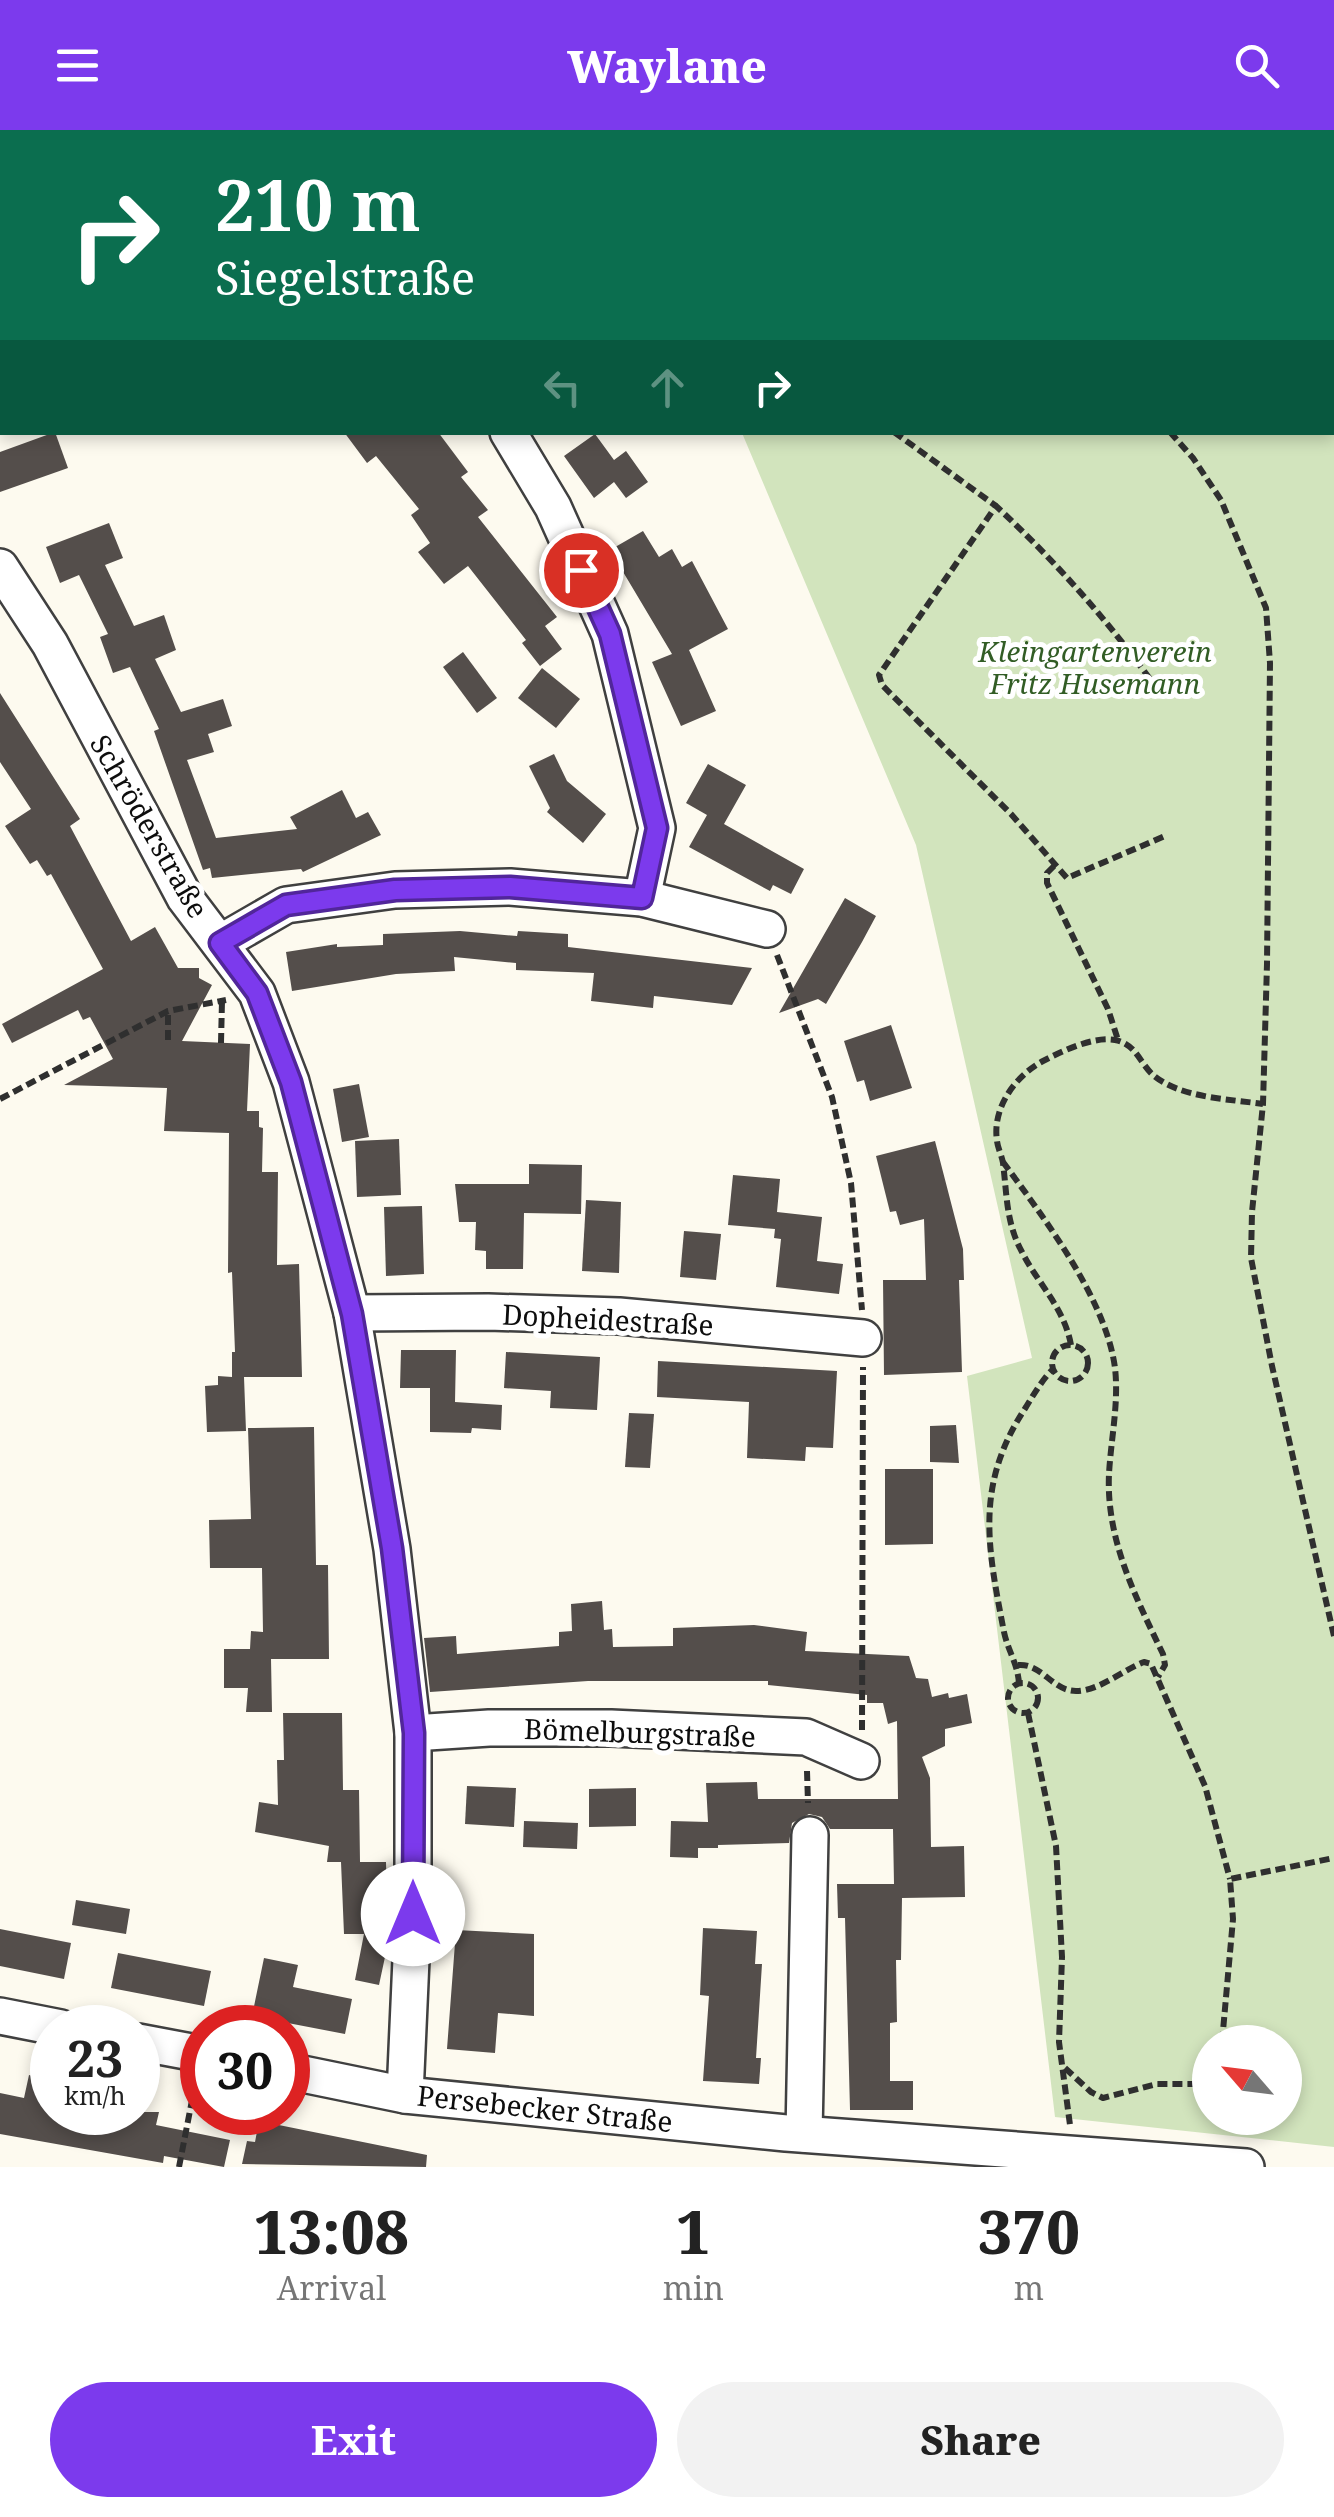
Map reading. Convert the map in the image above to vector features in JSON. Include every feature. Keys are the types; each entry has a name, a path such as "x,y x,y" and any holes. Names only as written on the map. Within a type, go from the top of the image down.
{"street":[{"path":"510,435 553,507 610,634 657,828 642,898"},
{"name":"Schröderstraße","path":"0,567 50,644 185,898 257,993 291,1082 352,1314 392,1548 414,1733 413,1914 404,2095"},
{"path":"220,943 286,905 395,890 510,887 642,898 767,929"},
{"name":"Dopheidestraße","path":"352,1314 488,1312 620,1316 864,1338"},
{"name":"Bömelburgstraße","path":"414,1733 489,1728 611,1728 806,1737 862,1761"},
{"path":"804,2134 810,1835"},
{"path":"0,2016 30,2022"},
{"name":"Persebecker Straße","path":"310,2076 404,2095 804,2134 1246,2167"}],"path":[{"path":"898,435 996,506 1044,550 1098,610 1150,679"},
{"path":"1173,435 1194,458 1221,500 1266,608 1270,663 1263,1104 1251,1258 1334,1636"},
{"path":"996,506 879,675 882,684 1010,814 1066,878 1165,836"},
{"path":"1054,866 1047,873 1046,883 1094,979 1118,1040"},
{"path":"767,929 832,1097 851,1183 864,1338 862,1761"},
{"path":"0,1099 168,1011 257,993"},
{"path":"220,1043 222,1000"},
{"path":"168,1011 168,1040"},
{"path":"1071,1345 1063,1315 1010,1228 996,1140 998,1117 1006,1096 1022,1076 1055,1055 1094,1042 1118,1040 1131,1046 1154,1076 1184,1090 1263,1104"},
{"path":"1002,1162 1084,1282 1108,1338 1115,1367 1116,1397 1110,1512 1125,1572 1163,1654 1165,1665 1158,1677"},
{"path":"1028,1713 1014,1711 1008,1703 1008,1694 1018,1684 1018,1665 1005,1639 988,1505 1002,1448 1053,1369 1055,1352 1071,1345 1082,1349 1088,1359 1082,1376 1066,1380 1053,1369"},
{"path":"1018,1665 1039,1670 1070,1691 1082,1691 1144,1662 1150,1664 1158,1677 1204,1786 1230,1879 1233,1919 1224,2025"},
{"path":"1018,1684 1029,1684 1036,1691 1038,1702 1028,1713"},
{"path":"1028,1713 1056,1846 1062,1957 1059,2042 1074,2156"},
{"path":"806,1737 810,1835"},
{"path":"1230,1879 1334,1858"},
{"path":"1064,2067 1091,2092 1104,2098 1158,2084 1192,2084"},
{"path":"180,2167 186,2135"}],"green space":[{"name":"Kleingartenverein Fritz Husemann","path":"743,435 1334,435 1334,2147 1222,2135 1302,2135 1302,2025 1192,2025 1192,2132 1055,2117 967,1376 1032,1358 916,845"}],"building":[{"path":"56,435 68,468 0,492 0,452"},
{"path":"346,435 440,435 468,472 461,477 488,510 478,517 557,617 545,626 562,649 540,666 522,643 526,640 468,566 444,584 418,552 430,543 411,515 419,509 376,456 367,463"},
{"path":"596,435 614,460 626,451 648,482 626,498 614,482 594,498 564,456"},
{"path":"109,523 123,558 105,565 134,626 164,615 176,650 155,659 181,712 223,699 232,726 208,734 214,752 187,760 216,838 297,829 290,817 342,790 356,818 368,812 381,835 303,872 301,869 212,878 210,868 203,870 154,731 159,729 130,667 113,673 100,637 108,634 79,575 60,583 46,547"},
{"path":"643,531 659,557 672,549 682,567 692,561 728,629 689,650 716,711 681,726 652,662 672,654 610,550"},
{"path":"463,652 497,698 477,713 443,667"},
{"path":"542,668 580,699 556,728 518,698"},
{"path":"0,693 80,819 70,826 131,941 155,927 178,968 199,968 199,978 212,985 182,1041 250,1044 247,1111 259,1111 259,1127 263,1128 262,1172 278,1172 277,1265 299,1264 302,1377 244,1377 246,1431 207,1432 205,1386 218,1385 218,1376 232,1377 235,1352 232,1272 228,1273 229,1133 164,1131 167,1088 64,1085 113,1059 90,1017 83,1020 78,1010 12,1043 2,1024 103,969 51,874 47,876 37,860 30,864 5,826 31,809 0,762"},
{"path":"554,754 567,781 606,814 583,843 547,812 550,808 529,766"},
{"path":"708,764 746,785 724,824 804,869 791,894 773,885 770,891 689,847 707,815 686,803"},
{"path":"845,898 876,916 862,942 826,1004 818,999 779,1013"},
{"path":"460,931 517,936 518,931 568,934 568,947 752,968 732,1005 654,996 653,1008 591,1001 594,973 516,970 516,963 454,957 455,971 396,974 292,991 286,952 337,944 383,945 383,934"},
{"path":"891,1025 912,1088 870,1101 864,1080 857,1082 844,1041"},
{"path":"359,1084 369,1137 342,1142 333,1089"},
{"path":"399,1139 401,1195 357,1197 355,1141"},
{"path":"935,1141 963,1249 964,1280 959,1280 962,1372 884,1375 883,1280 926,1280 924,1219 900,1225 896,1211 890,1212 876,1156"},
{"path":"529,1164 582,1165 581,1214 524,1213 523,1269 486,1269 486,1251 475,1250 476,1222 459,1222 455,1184 529,1184"},
{"path":"733,1175 780,1179 777,1212 822,1217 817,1261 843,1264 839,1294 776,1287 781,1239 774,1238 775,1229 728,1225"},
{"path":"586,1200 621,1202 619,1273 582,1271"},
{"path":"422,1206 424,1274 386,1276 384,1207"},
{"path":"684,1231 721,1234 716,1280 680,1277"},
{"path":"401,1350 456,1350 455,1402 502,1405 501,1430 430,1432 430,1388 400,1388"},
{"path":"506,1352 600,1357 597,1410 550,1408 551,1391 504,1388"},
{"path":"658,1361 837,1371 833,1448 806,1447 805,1461 747,1458 749,1402 657,1397"},
{"path":"629,1413 654,1414 650,1468 625,1467"},
{"path":"956,1425 959,1463 930,1462 930,1426"},
{"path":"314,1427 316,1565 328,1565 329,1659 271,1659 272,1712 246,1712 248,1688 224,1688 224,1649 250,1649 251,1631 263,1632 262,1568 210,1568 209,1520 251,1519 248,1428"},
{"path":"885,1469 933,1469 933,1544 885,1545"},
{"path":"602,1601 604,1630 612,1629 613,1647 673,1646 673,1628 754,1625 807,1632 805,1651 909,1656 916,1678 928,1679 932,1697 967,1694 972,1723 945,1729 945,1746 922,1757 930,1778 931,1847 964,1846 965,1897 902,1898 901,1960 896,1960 897,2022 890,2023 890,2081 913,2081 913,2110 850,2110 845,1918 838,1918 837,1884 894,1884 893,1829 830,1829 822,1817 809,1814 792,1823 789,1843 718,1845 698,1848 698,1858 670,1857 671,1821 708,1822 706,1783 757,1782 758,1799 898,1799 897,1721 888,1724 883,1703 867,1703 867,1695 768,1685 768,1681 588,1681 430,1692 424,1638 456,1636 457,1654 559,1646 559,1632 572,1631 571,1604"},
{"path":"283,1713 342,1713 343,1790 359,1790 360,1862 386,1862 388,1943 379,1985 355,1980 364,1934 344,1934 341,1862 327,1862 329,1846 255,1832 259,1802 278,1805 277,1760 284,1760"},
{"path":"467,1786 516,1788 514,1827 465,1824"},
{"path":"636,1788 636,1826 589,1827 589,1789"},
{"path":"524,1821 578,1823 577,1849 523,1847"},
{"path":"76,1900 130,1909 126,1934 72,1925"},
{"path":"703,1928 757,1931 755,1964 762,1964 756,2058 761,2058 759,2084 703,2081 709,1996 700,1995"},
{"path":"0,1929 71,1943 64,1979 0,1966"},
{"path":"456,1930 534,1934 534,2016 498,2013 495,2053 447,2049"},
{"path":"118,1953 211,1971 204,2005 111,1988"},
{"path":"264,1958 298,1965 293,1987 352,1999 345,2034 310,2027 310,2005 254,2005"},
{"path":"30,2075 30,2135 160,2135 160,2126 180,2130 180,2135 230,2140 224,2167 164,2156 163,2163 0,2134 0,2093 24,2098"},
{"path":"310,2131 427,2155 426,2167 242,2164 247,2141 255,2142 256,2135 310,2135"}],"route":[{"path":"413,1914 414,1733 392,1548 352,1314 291,1082 257,993 220,943 286,905 395,890 510,887 642,898 657,828 610,634 581,570"}]}
